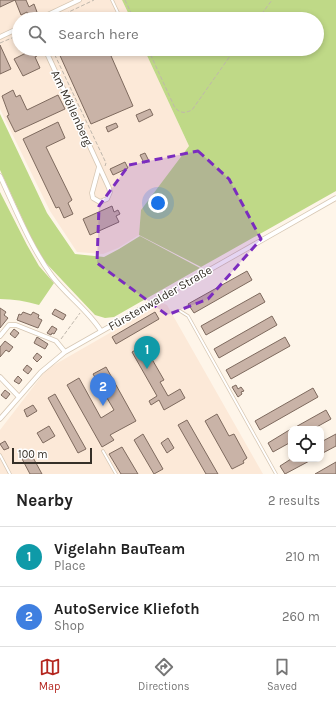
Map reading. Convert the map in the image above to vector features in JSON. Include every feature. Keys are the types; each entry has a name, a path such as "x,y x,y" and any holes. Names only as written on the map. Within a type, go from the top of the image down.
{"street":[{"path":"54,12 79,0"},
{"path":"0,37 12,31"},
{"name":"Am Möllenberg","path":"48,56 108,185 110,192 107,199 100,202 93,198 92,193 100,168"},
{"path":"1,179 44,264 67,293 96,323 101,331"},
{"name":"Fürstenwalder Straße","path":"0,419 41,372 65,352 336,198"},
{"path":"0,336 9,325 16,325 58,343 65,352"},
{"path":"0,376 19,397"}],"lane":[{"path":"112,0 118,12"},
{"path":"180,311 188,316 276,474"},
{"path":"103,451 116,474"},
{"path":"0,456 10,474"}],"path":[{"path":"69,12 94,0"},
{"path":"125,0 131,12"},
{"path":"263,12 272,0"},
{"path":"0,43 12,38"},
{"path":"55,56 106,164 100,168"},
{"path":"151,56 175,108 180,113 185,113 192,110 230,56"},
{"path":"58,343 83,310"}],"highlighted area":[{"path":"198,151 229,179 261,239 208,299 167,315 97,263 99,206 129,165"}],"shaded area":[{"path":"0,0 122,0 128,12 12,12 12,56 147,56 189,146 141,210 139,235 118,248 103,254 77,252 50,211 0,109"},
{"path":"162,303 167,305 263,474 0,474 0,430 47,369"}],"green space":[{"path":"122,0 336,0 336,191 201,267 139,235 141,210 189,146 147,56 324,56 324,12 128,12"},
{"path":"0,114 47,213 75,254 104,257 140,236 200,268 114,317 105,318 95,315 45,262 33,242 0,170"},
{"path":"0,192 39,266 54,283 39,305 20,300 0,299"}],"building":[{"path":"0,0 15,0 0,7"},
{"path":"15,0 26,0 29,7 34,4 37,12 27,12 20,12"},
{"path":"0,45 11,69 0,74"},
{"path":"20,56 37,56 35,57 40,68 23,76 14,59"},
{"path":"60,56 111,56 133,106 91,124"},
{"path":"13,90 16,97 20,95 27,110 58,95 65,109 15,132 7,116 9,115 2,96"},
{"path":"150,109 153,115 139,122 136,115"},
{"path":"58,122 65,138 46,147 72,200 68,203 73,214 64,218 59,207 56,208 23,139"},
{"path":"116,123 118,127 108,132 106,127"},
{"path":"145,153 149,161 144,163 140,155"},
{"path":"125,162 128,168 113,175 110,169"},
{"path":"112,206 114,212 118,210 120,214 116,216 119,222 90,235 83,219"},
{"path":"247,271 252,280 194,313 188,304"},
{"path":"260,293 265,302 206,335 201,326"},
{"path":"0,308 6,312 4,315 8,318 0,328"},
{"path":"55,309 66,315 63,320 52,314"},
{"path":"23,312 31,315 33,312 39,315 38,318 42,320 38,328 17,320 19,314 21,315"},
{"path":"155,312 159,319 116,344 112,337"},
{"path":"272,316 277,325 219,358 214,349"},
{"path":"52,326 57,329 54,334 52,333 51,335 47,333"},
{"path":"14,329 19,333 15,338 10,334"},
{"path":"37,337 48,344 45,349 34,343"},
{"path":"285,337 290,346 231,379 226,370"},
{"path":"5,341 13,347 9,352 6,350 0,357 0,347"},
{"path":"141,347 146,356 149,354 164,380 160,382 168,396 180,389 185,398 164,410 159,400 151,405 149,401 157,396 132,352"},
{"path":"37,353 42,357 37,362 33,358"},
{"path":"27,365 32,369 28,374 23,370"},
{"path":"106,367 136,421 110,435 114,440 102,447 67,385 79,378 101,418 114,410 93,374"},
{"path":"18,376 22,380 19,384 14,381"},
{"path":"236,385 238,389 241,387 244,391 241,392 242,394 238,397 232,387"},
{"path":"313,388 318,397 260,430 255,421"},
{"path":"5,390 10,394 6,399 1,395"},
{"path":"55,394 86,449 78,453 48,398"},
{"path":"33,405 37,411 27,417 24,410"},
{"path":"326,410 331,419 318,426 297,426"},
{"path":"217,414 229,436 234,434 247,458 243,461 244,463 232,469 205,421"},
{"path":"187,420 218,474 206,474 178,425"},
{"path":"49,426 55,436 43,443 37,433"},
{"path":"288,431 288,444 273,452 268,443"},
{"path":"143,434 163,469 154,474 134,440"},
{"path":"336,434 336,446 324,452 324,440"},
{"path":"168,438 174,448 167,453 161,443"},
{"path":"5,441 9,448 4,450 0,444"},
{"path":"122,447 138,474 121,474 109,454"},
{"path":"30,452 42,474 30,474 21,457"},
{"path":"288,461 307,462 285,474 280,466"},
{"path":"336,462 336,474 315,474"}],"place":[{"name":"Vigelahn BauTeam","path":"147,369"},
{"name":"AutoService Kliefoth","path":"103,406"}]}
